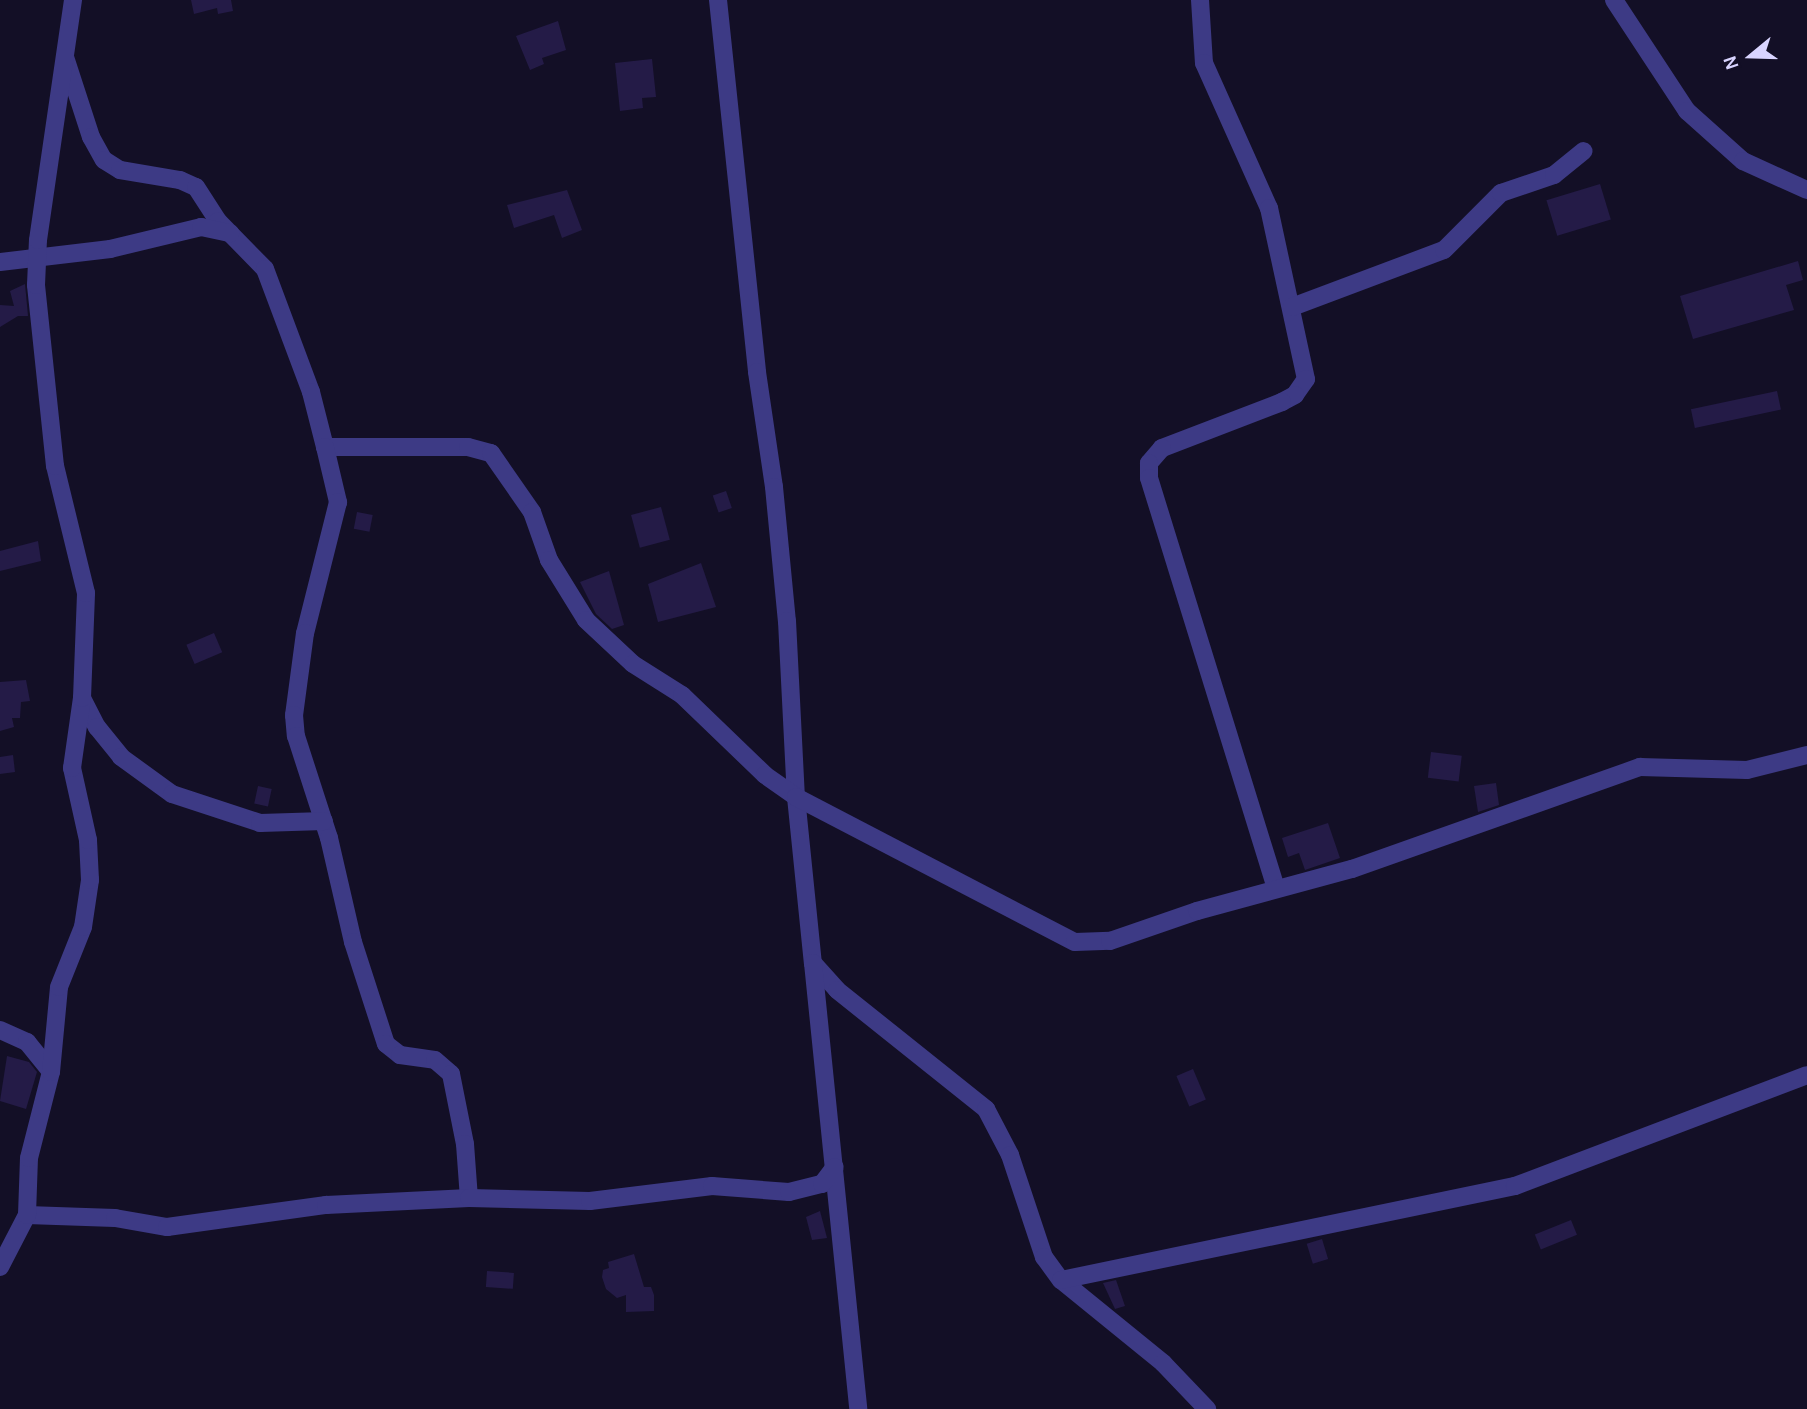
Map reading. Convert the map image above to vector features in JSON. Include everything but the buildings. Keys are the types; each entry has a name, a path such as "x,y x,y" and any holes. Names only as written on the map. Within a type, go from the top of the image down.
{"street":[{"path":"0,1268 27,1215 29,1158 51,1072 59,987 83,927 90,880 88,840 72,768 82,698 86,593 55,466 38,328 38,256 73,0"},
{"path":"718,0 757,372 777,513 796,797 858,1409"},
{"path":"1200,0 1204,63 1269,208 1306,379 1302,388 1282,402 1162,449 1149,463 1157,506 1276,889"},
{"path":"1614,0 1688,111 1743,161 1805,186"},
{"path":"65,57 90,136 104,160 120,170 188,182 271,280 311,392 338,502 304,633 294,715 301,755 324,821 353,942 386,1044 400,1055 435,1060 451,1074 465,1144 469,1198"},
{"path":"1292,307 1444,250 1501,192 1554,175 1584,151"},
{"path":"0,262 110,249 201,227 230,233"},
{"path":"325,447 459,446 491,453 532,512 549,560 586,620 633,664 682,695 765,775 796,797 1075,942 1110,941 1401,853 1640,766 1746,769 1807,755"},
{"path":"82,698 97,727 121,757 172,794 260,823 324,821"},
{"path":"813,963 837,990 986,1109 1010,1155 1044,1256 1060,1280 1163,1363 1207,1409"},
{"path":"0,1030 27,1042 51,1072"},
{"path":"1060,1280 1515,1186 1807,1075"},
{"path":"27,1215 115,1218 167,1227 326,1205 469,1198 590,1201 712,1186 789,1192 822,1184 835,1167"}]}
